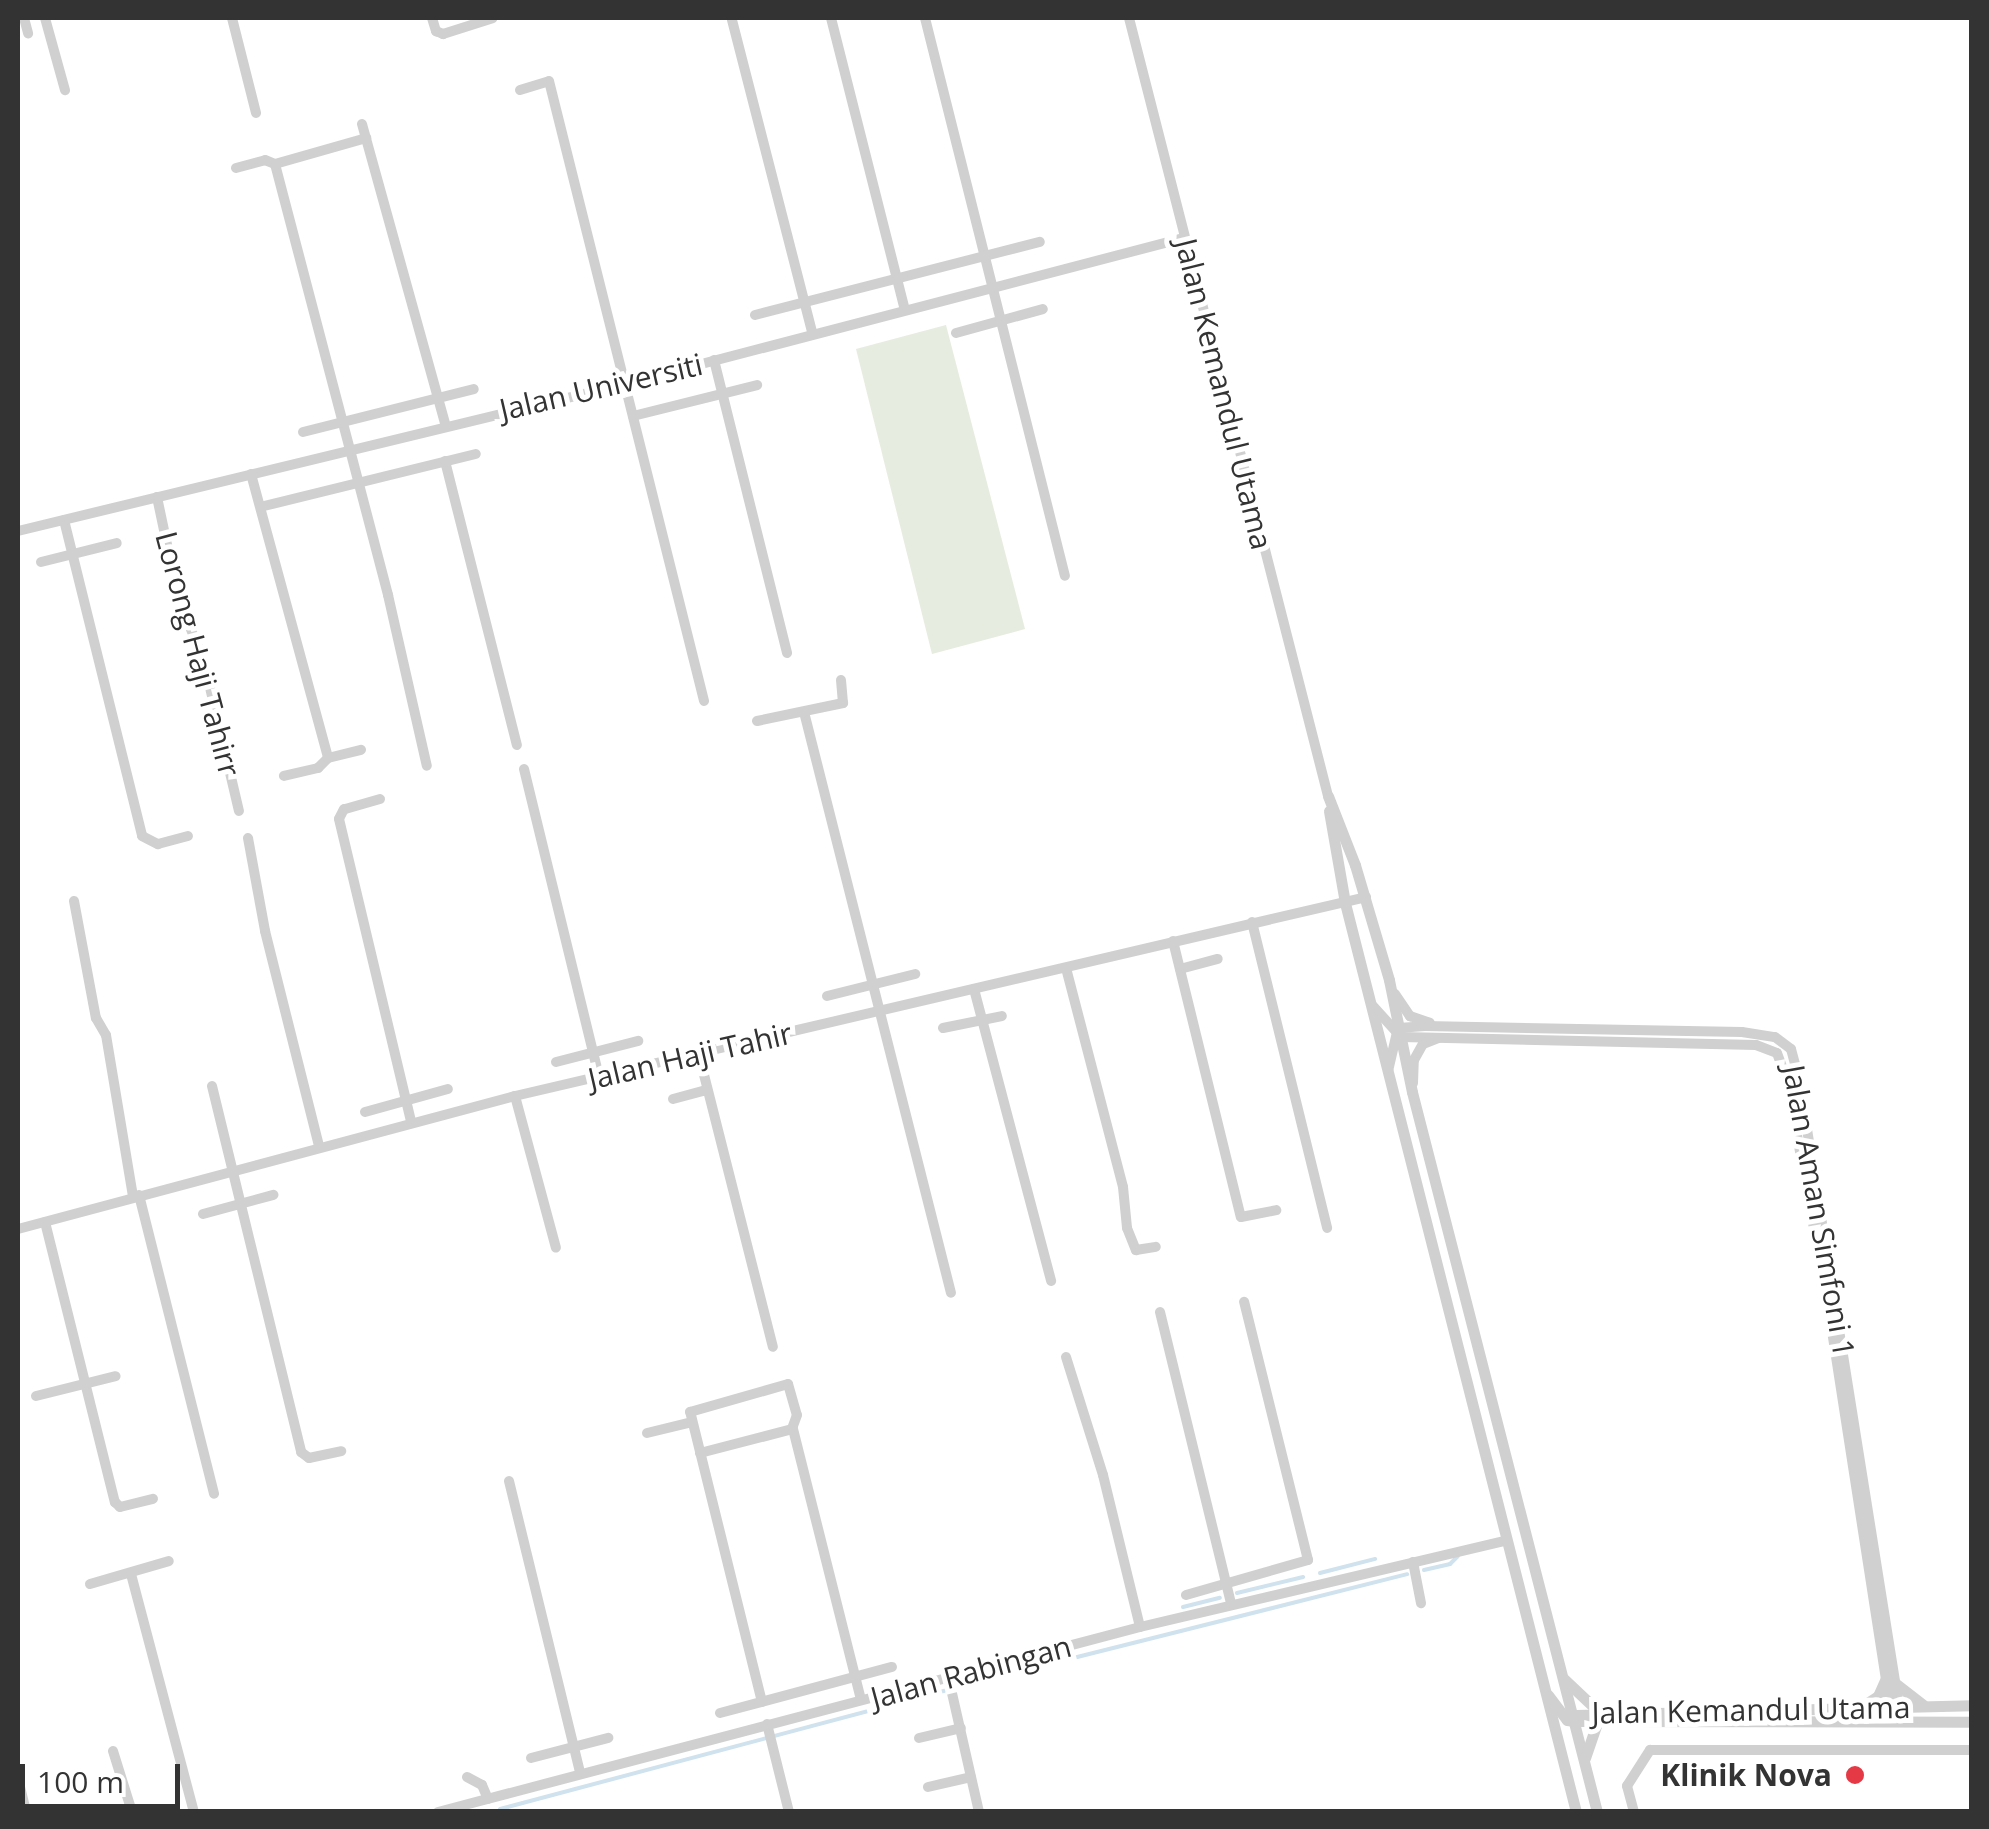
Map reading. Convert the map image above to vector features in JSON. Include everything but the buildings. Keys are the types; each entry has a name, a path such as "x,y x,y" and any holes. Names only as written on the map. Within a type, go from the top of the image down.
{"street":[{"path":"24,18 28,33"},
{"path":"45,18 65,90"},
{"path":"232,18 256,113"},
{"path":"432,18 436,31 443,34 493,18"},
{"path":"831,18 906,310"},
{"path":"925,18 1065,576"},
{"name":"Jalan Kemandul Utama","path":"1129,18 1320,769 1366,897 1389,980 1412,1092 1570,1719 1597,1812"},
{"path":"732,20 812,332"},
{"path":"520,90 549,81 704,701"},
{"path":"362,124 445,424"},
{"path":"236,168 366,138"},
{"path":"273,162 350,449 427,766"},
{"name":"Jalan Universiti","path":"18,531 445,424 624,384 1184,238"},
{"path":"755,315 1040,242"},
{"path":"956,333 1043,309"},
{"path":"714,360 787,652"},
{"path":"633,416 758,385"},
{"path":"303,432 474,388"},
{"path":"264,506 476,454"},
{"path":"445,462 516,746"},
{"path":"251,474 264,506 328,758"},
{"name":"Lorong Haji Tahirr","path":"157,498 178,597 204,662 222,755 239,811"},
{"path":"64,520 142,836 158,844 188,836"},
{"path":"41,562 117,543"},
{"path":"757,721 846,701 841,680"},
{"path":"804,712 952,1294"},
{"path":"284,776 318,768 328,758 360,750"},
{"path":"524,769 600,1077"},
{"path":"1328,796 1345,903 1562,1760"},
{"path":"380,799 344,809 339,820 411,1122"},
{"path":"248,838 265,931 319,1146"},
{"name":"Jalan Haji Tahir","path":"18,1228 515,1096 1366,897"},
{"path":"74,901 96,1018 106,1035 136,1195 214,1494"},
{"path":"1252,922 1327,1228"},
{"path":"1173,941 1241,1218 1276,1210"},
{"path":"1180,969 1218,960"},
{"path":"1066,968 1123,1187 1126,1228 1136,1250 1156,1247"},
{"path":"826,996 915,974"},
{"path":"1389,980 1410,1016 1442,1030 1423,1044 1414,1060 1412,1092"},
{"path":"974,989 1051,1281"},
{"path":"1370,1002 1398,1033 1388,1072"},
{"path":"942,1028 1002,1016"},
{"name":"Jalan Aman Simfoni 1","path":"1398,1033 1442,1030 1756,1045 1777,1054 1787,1080 1828,1304 1894,1708"},
{"path":"556,1062 638,1042"},
{"path":"699,1055 773,1347"},
{"path":"212,1086 301,1452 309,1458 341,1451"},
{"path":"366,1112 448,1089"},
{"path":"674,1099 708,1090"},
{"path":"515,1096 556,1248"},
{"path":"203,1214 273,1195"},
{"path":"44,1222 115,1502 120,1507 154,1499"},
{"path":"1186,1595 1308,1560 1244,1302"},
{"path":"1160,1312 1231,1604"},
{"path":"1066,1357 1103,1475 1140,1627"},
{"path":"36,1396 116,1376"},
{"path":"762,1702 692,1422 693,1408 788,1384 797,1415 793,1428 860,1700"},
{"path":"647,1434 692,1422"},
{"path":"700,1453 793,1428"},
{"path":"509,1480 580,1774"},
{"name":"Jalan Rabingan","path":"438,1812 485,1804 580,1774 770,1734 860,1700 950,1680 1231,1604 1506,1540"},
{"path":"90,1584 170,1561"},
{"path":"1413,1562 1422,1604"},
{"path":"131,1574 194,1812"},
{"path":"720,1713 892,1667"},
{"path":"1562,1676 1598,1715 1584,1766"},
{"path":"950,1680 979,1812"},
{"path":"1860,1707 1878,1696 1890,1681 1925,1706"},
{"path":"1544,1690 1570,1719"},
{"name":"Jalan Kemandul Utama","path":"1570,1719 1598,1715 1972,1706"},
{"path":"1879,1722 1894,1708 1908,1722"},
{"name":"Jalan Kemandul Utama","path":"1598,1715 1972,1722"},
{"name":"Jalan Kemandul Utama","path":"1570,1719 1562,1760 1576,1812"},
{"path":"919,1738 961,1728"},
{"path":"770,1734 789,1812"},
{"path":"531,1758 608,1738"},
{"path":"1634,1812 1627,1786 1650,1750 1972,1750"},
{"path":"113,1751 132,1812"},
{"path":"928,1787 971,1776"},
{"path":"468,1777 482,1785 485,1804"},
{"path":"18,1779 26,1812"}],"shaded area":[{"path":"946,325 1025,629 932,654 856,349"}],"waterway":[{"path":"1424,1570 1450,1564 1458,1556"},
{"path":"1320,1573 1375,1559"},
{"path":"962,1686 1407,1574"},
{"path":"1237,1593 1303,1577"},
{"path":"1183,1607 1220,1598"},
{"path":"500,1809 945,1691"}],"place":[{"name":"Klinik Nova","path":"1855,1775"}]}
